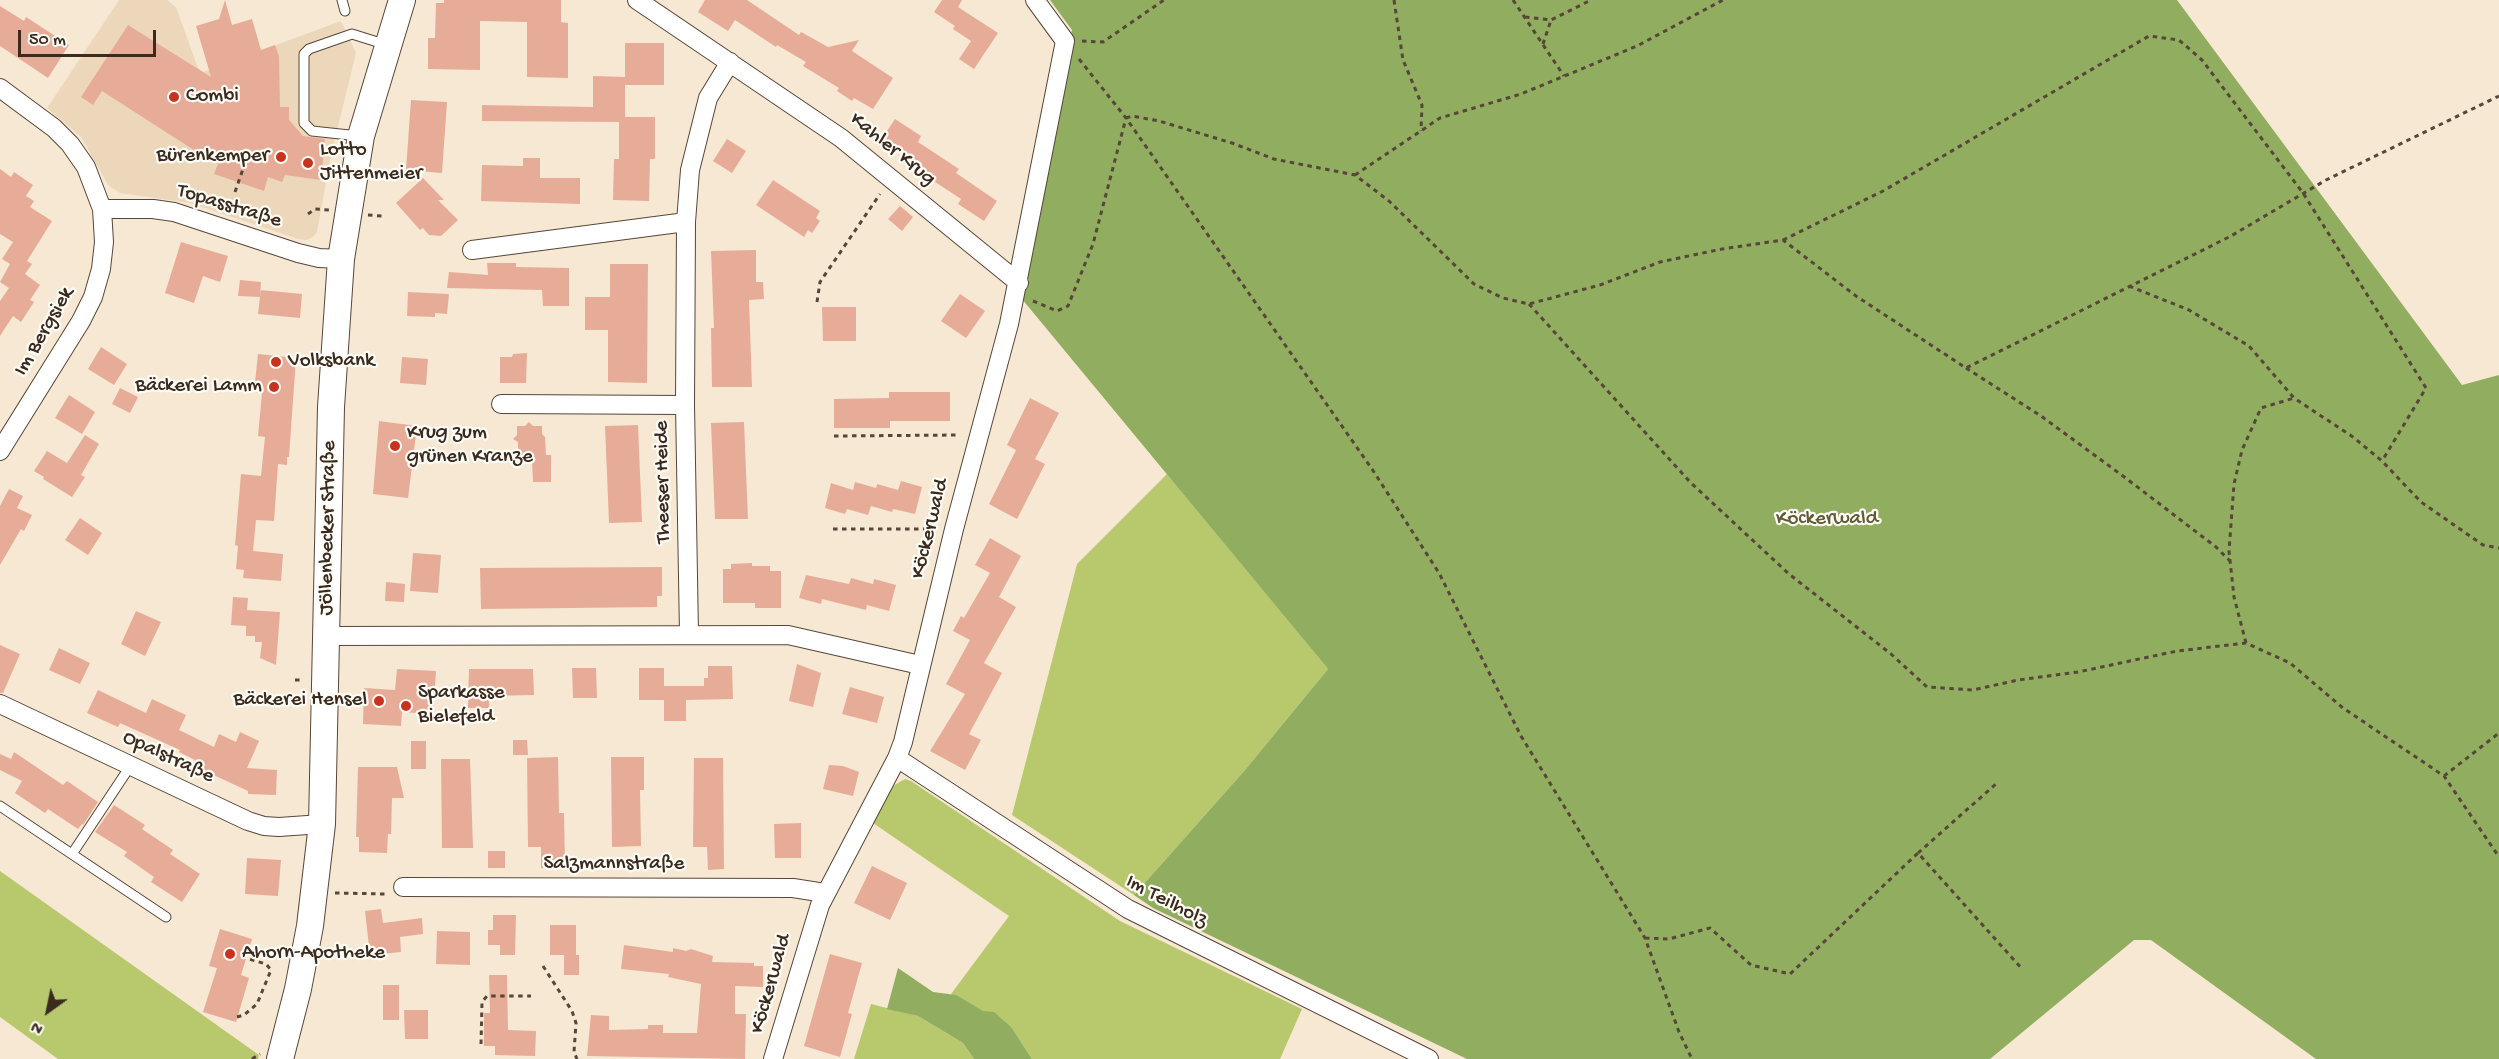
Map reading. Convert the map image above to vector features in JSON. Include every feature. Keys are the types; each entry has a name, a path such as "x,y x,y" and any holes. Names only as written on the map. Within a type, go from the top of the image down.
{"main road":[{"name":"Jöllenbecker Straße","path":"280,1059 298,989 315,892 322,824 328,636 331,407 341,259 361,136 402,0"}],"street":[{"name":"Kahler Krug","path":"637,0 817,120 892,179 1018,288"},
{"path":"1035,0 1065,41"},
{"name":"Köckerwald","path":"773,1059 814,918 897,758 954,529 1018,288 1065,41"},
{"path":"685,405 686,222 690,170 708,98 730,62"},
{"name":"Im Bergsiek","path":"0,88 54,128 70,144 86,166 102,209 104,242 101,269 93,297 81,321 0,451"},
{"name":"Topasstraße","path":"102,209 133,208 174,212 298,253 319,258 341,259"},
{"path":"472,250 686,222"},
{"name":"Theeser Heide","path":"501,404 685,405 688,634"},
{"path":"328,636 688,634 799,637 920,665"},
{"name":"Opalstraße","path":"0,704 248,821 264,826 322,824"},
{"name":"Im Teilholz","path":"897,758 1128,909 1429,1059"},
{"name":"Salzmannstraße","path":"403,887 793,888 825,893"}],"lane":[{"path":"342,0 345,11"},
{"path":"361,136 312,131 304,123 304,54 309,49 352,34 387,45"},
{"path":"72,854 131,765"},
{"path":"0,806 166,917"}],"path":[{"path":"1065,41 1102,42 1164,0"},
{"path":"1394,0 1403,60 1422,105 1421,131"},
{"path":"1514,0 1564,76"},
{"path":"1525,17 1551,20 1591,0"},
{"path":"1354,175 1440,118 1521,94 1637,46 1723,0"},
{"path":"1543,44 1551,20"},
{"path":"1126,118 1132,116 1160,121 1232,143 1274,159 1354,175 1389,201 1474,284 1503,298 1529,304 1600,285 1660,262 1722,249 1783,240 1883,191 2149,36 2179,40 2202,60 2303,193 2426,388 2382,462"},
{"path":"1065,41 1126,118 1372,469 1439,573 1521,736 1645,938 1679,1032 1692,1059"},
{"path":"1966,368 2230,236 2303,193 2499,96"},
{"path":"1018,288 1058,311 1068,306 1093,244 1126,118"},
{"path":"235,192 243,169"},
{"path":"817,302 820,282 860,221 892,179"},
{"path":"1783,240 1856,296 2042,416 2216,547 2230,561"},
{"path":"2129,286 2188,310 2249,346 2294,398 2353,437 2382,462 2421,502 2483,545 2499,548"},
{"path":"1529,304 1690,482 1789,574 1891,654 1927,687 1973,690 2018,680 2078,672 2177,651 2246,643 2290,663 2343,708 2444,776 2499,857"},
{"path":"2246,643 2234,597 2229,551 2234,484 2242,450 2261,408 2294,398"},
{"path":"834,436 980,435"},
{"path":"833,529 954,529"},
{"path":"2444,776 2499,733"},
{"path":"1645,938 1669,939 1710,928 1751,965 1790,974 1918,853 1997,783"},
{"path":"1918,853 2023,970"},
{"path":"315,892 396,894 403,887"},
{"path":"237,1017 244,1015 257,1004 271,970 266,964 246,958"},
{"path":"543,966 572,1011 576,1023 574,1052 577,1059"},
{"path":"481,1044 482,1002 487,996 531,996"}],"shaded area":[{"path":"119,0 167,0 176,7 198,68 203,72 341,21 356,53 331,155 317,232 313,237 306,240 298,239 190,203 120,193 108,185 81,137 47,108"}],"green space":[{"name":"Köckerwald","path":"1050,0 2177,0 2462,385 2499,375 2499,1059 2316,1059 2151,940 2134,940 1990,1059 1467,1059 1153,908 1134,895 1245,770 1328,669 1017,293 1072,30"},
{"path":"1167,474 1328,669 1245,770 1134,895 1012,815 1077,564"},
{"path":"905,779 1120,921 1302,1009 1280,1059 1032,1059 1012,1028 951,994 1009,916 873,823 893,786"},
{"path":"0,871 259,1055 258,1059 58,1059 0,1017"},
{"path":"898,968 933,992 956,995 983,1011 994,1012 1012,1028 1032,1059 974,1059 963,1043 918,1016 887,1009"},
{"path":"871,1004 918,1016 963,1043 974,1059 854,1059"}],"building":[{"path":"225,0 232,25 252,19 261,50 275,45 279,56 280,107 289,107 289,120 303,136 325,139 321,180 285,175 282,182 268,177 264,191 214,174 219,161 200,154 102,91 93,105 81,97 128,25 211,77 196,26 219,19"},
{"path":"444,0 561,0 561,22 568,23 568,78 527,77 527,22 480,21 480,70 428,69 428,38 435,38 436,3 444,3"},
{"path":"705,0 747,0 799,35 801,32 828,47 859,40 852,51 893,78 873,109 854,98 852,101 837,91 839,88 803,66 806,62 777,45 776,47 735,20 728,31 698,12"},
{"path":"942,0 962,0 958,7 998,33 974,69 959,59 971,41 953,29 955,26 934,12"},
{"path":"0,6 24,21 26,17 69,45 48,78 0,46"},
{"path":"625,43 664,43 664,85 625,85"},
{"path":"593,76 625,77 625,117 655,117 655,159 650,159 649,201 613,200 614,159 619,159 619,122 482,121 482,105 593,107"},
{"path":"411,100 447,102 442,173 406,170"},
{"path":"895,119 921,136 918,142 959,169 956,173 997,201 984,221 958,204 961,199 920,172 923,167 881,140"},
{"path":"727,139 746,151 732,173 713,161"},
{"path":"523,158 540,158 540,178 580,178 580,204 481,201 482,165 523,166"},
{"path":"0,169 11,177 14,172 33,185 26,196 34,201 30,207 52,221 27,261 32,264 25,274 40,285 30,300 34,302 21,322 13,316 0,336 0,301 9,288 0,282 10,264 2,259 13,242 0,234"},
{"path":"423,178 444,200 438,200 458,220 441,236 429,235 423,228 420,230 396,203"},
{"path":"773,180 820,211 816,218 820,221 812,233 808,230 804,237 756,205"},
{"path":"900,206 913,217 902,231 888,219"},
{"path":"181,242 228,256 220,282 203,276 194,303 165,293"},
{"path":"756,250 756,282 763,282 764,299 749,300 752,387 712,387 711,328 714,328 711,251"},
{"path":"487,263 516,263 516,267 569,268 569,306 543,306 542,290 447,288 449,272 488,275"},
{"path":"610,264 648,264 647,383 608,382 608,330 585,330 585,297 610,297"},
{"path":"240,280 261,282 260,290 302,294 300,318 258,314 260,297 238,296"},
{"path":"408,292 449,294 447,314 435,313 435,317 407,316"},
{"path":"960,294 985,311 966,338 941,321"},
{"path":"822,307 856,307 856,341 823,341"},
{"path":"101,347 127,364 114,385 88,369"},
{"path":"527,353 526,383 500,383 500,357"},
{"path":"258,354 296,358 289,457 287,457 287,465 278,464 274,521 256,520 253,551 283,554 281,581 243,578 244,570 236,569 238,546 235,545 241,474 261,476 265,437 258,436 262,393 254,392"},
{"path":"402,357 428,359 426,385 400,383"},
{"path":"120,388 138,397 130,413 112,404"},
{"path":"889,392 950,392 950,421 890,421 890,428 834,428 834,399 889,398"},
{"path":"69,395 95,412 82,434 55,418"},
{"path":"1030,398 1059,413 1035,459 1045,464 1017,519 989,504 1016,450 1007,445"},
{"name":"Krug zum grünen Kranze","path":"379,421 417,426 408,498 373,494"},
{"path":"529,422 533,426 542,426 546,455 551,455 551,482 533,482 532,460 518,459 518,442 513,439 517,435 517,426 525,426"},
{"path":"744,422 748,519 715,519 711,423"},
{"path":"638,425 642,522 609,523 605,426"},
{"path":"85,435 99,444 81,475 85,477 72,497 34,471 47,451 67,463"},
{"path":"901,481 922,487 915,514 893,509 892,512 871,506 868,515 847,509 845,514 825,508 831,483 853,490 855,482 876,488 877,484 898,490"},
{"path":"9,489 23,496 17,508 32,515 24,531 21,529 0,565 0,506"},
{"path":"80,518 102,533 88,555 65,540"},
{"path":"990,538 1021,556 999,597 1016,607 984,663 1002,673 969,734 981,740 965,770 930,751 965,694 946,684 970,640 953,631 961,616 964,618 990,573 975,565"},
{"path":"413,553 441,555 438,593 410,591"},
{"path":"752,563 752,566 770,566 770,571 781,571 781,608 755,608 755,603 723,603 723,569 731,569 731,564"},
{"path":"662,567 662,596 657,596 657,607 481,609 480,568"},
{"path":"806,575 849,584 851,578 873,584 874,579 896,585 889,611 867,605 866,610 822,599 821,604 799,598"},
{"path":"386,582 405,584 404,602 385,601"},
{"path":"233,597 248,598 247,610 280,612 276,665 260,658 262,642 255,642 255,636 246,636 246,626 231,625"},
{"path":"136,611 161,622 145,656 121,644"},
{"path":"0,645 20,654 3,693 0,693"},
{"path":"59,648 90,663 80,684 49,670"},
{"path":"797,664 821,673 813,707 789,701"},
{"path":"708,666 732,666 733,699 686,700 686,721 664,721 664,700 639,700 639,668 664,668 664,686 704,686 704,678 708,678"},
{"path":"572,668 596,668 597,698 573,698"},
{"path":"397,669 436,671 433,714 402,712 401,726 363,724 364,688 395,690"},
{"path":"469,669 533,669 534,695 489,696 489,708 468,708"},
{"path":"850,687 884,697 877,723 842,714"},
{"path":"98,690 146,713 152,699 186,715 179,730 214,747 219,734 236,742 240,732 259,741 247,768 277,770 276,795 248,794 248,791 192,765 195,760 179,752 180,750 120,723 118,727 87,713"},
{"path":"513,740 527,740 528,755 513,755"},
{"path":"411,741 426,741 426,769 411,769"},
{"path":"14,752 63,785 67,781 98,802 83,825 78,829 48,809 45,813 15,793 22,781 0,770 0,754 11,759"},
{"path":"558,757 559,813 564,813 565,867 541,868 541,847 528,847 527,758"},
{"path":"611,757 644,757 644,790 640,790 641,846 612,847"},
{"path":"694,758 723,758 724,869 708,870 707,847 693,847"},
{"path":"441,759 470,759 473,848 442,848"},
{"path":"829,765 843,766 859,772 853,796 823,789"},
{"path":"358,767 397,767 404,798 392,798 391,834 388,834 387,853 359,852 359,837 356,837"},
{"path":"114,805 145,825 142,829 173,850 170,854 200,874 182,902 151,882 154,877 124,856 127,852 95,832"},
{"path":"801,823 801,858 775,858 774,824"},
{"path":"488,851 505,851 505,868 488,868"},
{"path":"247,858 281,860 278,896 245,894"},
{"path":"872,866 907,883 890,920 854,903"},
{"path":"381,909 383,923 422,918 423,934 400,937 401,952 370,955 365,911"},
{"path":"493,915 516,915 515,955 500,955 500,945 488,945 488,930 493,930"},
{"path":"550,925 576,925 576,955 550,955"},
{"path":"220,929 252,939 241,975 249,978 236,1022 203,1012 217,968 209,966"},
{"path":"437,931 470,932 470,965 436,964"},
{"path":"624,945 673,952 673,948 686,951 691,949 713,956 712,962 754,963 754,966 763,966 763,987 735,986 735,1014 746,1014 745,1059 587,1056 591,1015 609,1016 609,1030 648,1029 648,1025 663,1025 663,1033 697,1033 701,984 668,977 669,974 621,969"},
{"path":"830,954 862,963 848,1013 852,1014 840,1057 804,1046"},
{"path":"564,955 579,955 579,975 564,975"},
{"path":"489,975 507,975 508,1030 536,1031 535,1056 495,1055 495,1046 484,1046 484,1013 490,1013"},
{"path":"383,985 399,985 399,1020 383,1020"},
{"path":"404,1010 428,1010 428,1039 405,1039"}],"place":[{"name":"Combi","path":"174,97"},
{"name":"Bürenkemper","path":"281,157"},
{"name":"Lotto Jittenmeier","path":"308,163"},
{"name":"Volksbank","path":"276,362"},
{"name":"Bäckerei Lamm","path":"274,387"},
{"name":"Krug zum grünen Kranze","path":"395,446"},
{"name":"Bäckerei Hensel","path":"379,701"},
{"name":"Sparkasse Bielefeld","path":"406,706"},
{"name":"Ahorn-Apotheke","path":"230,954"}]}
